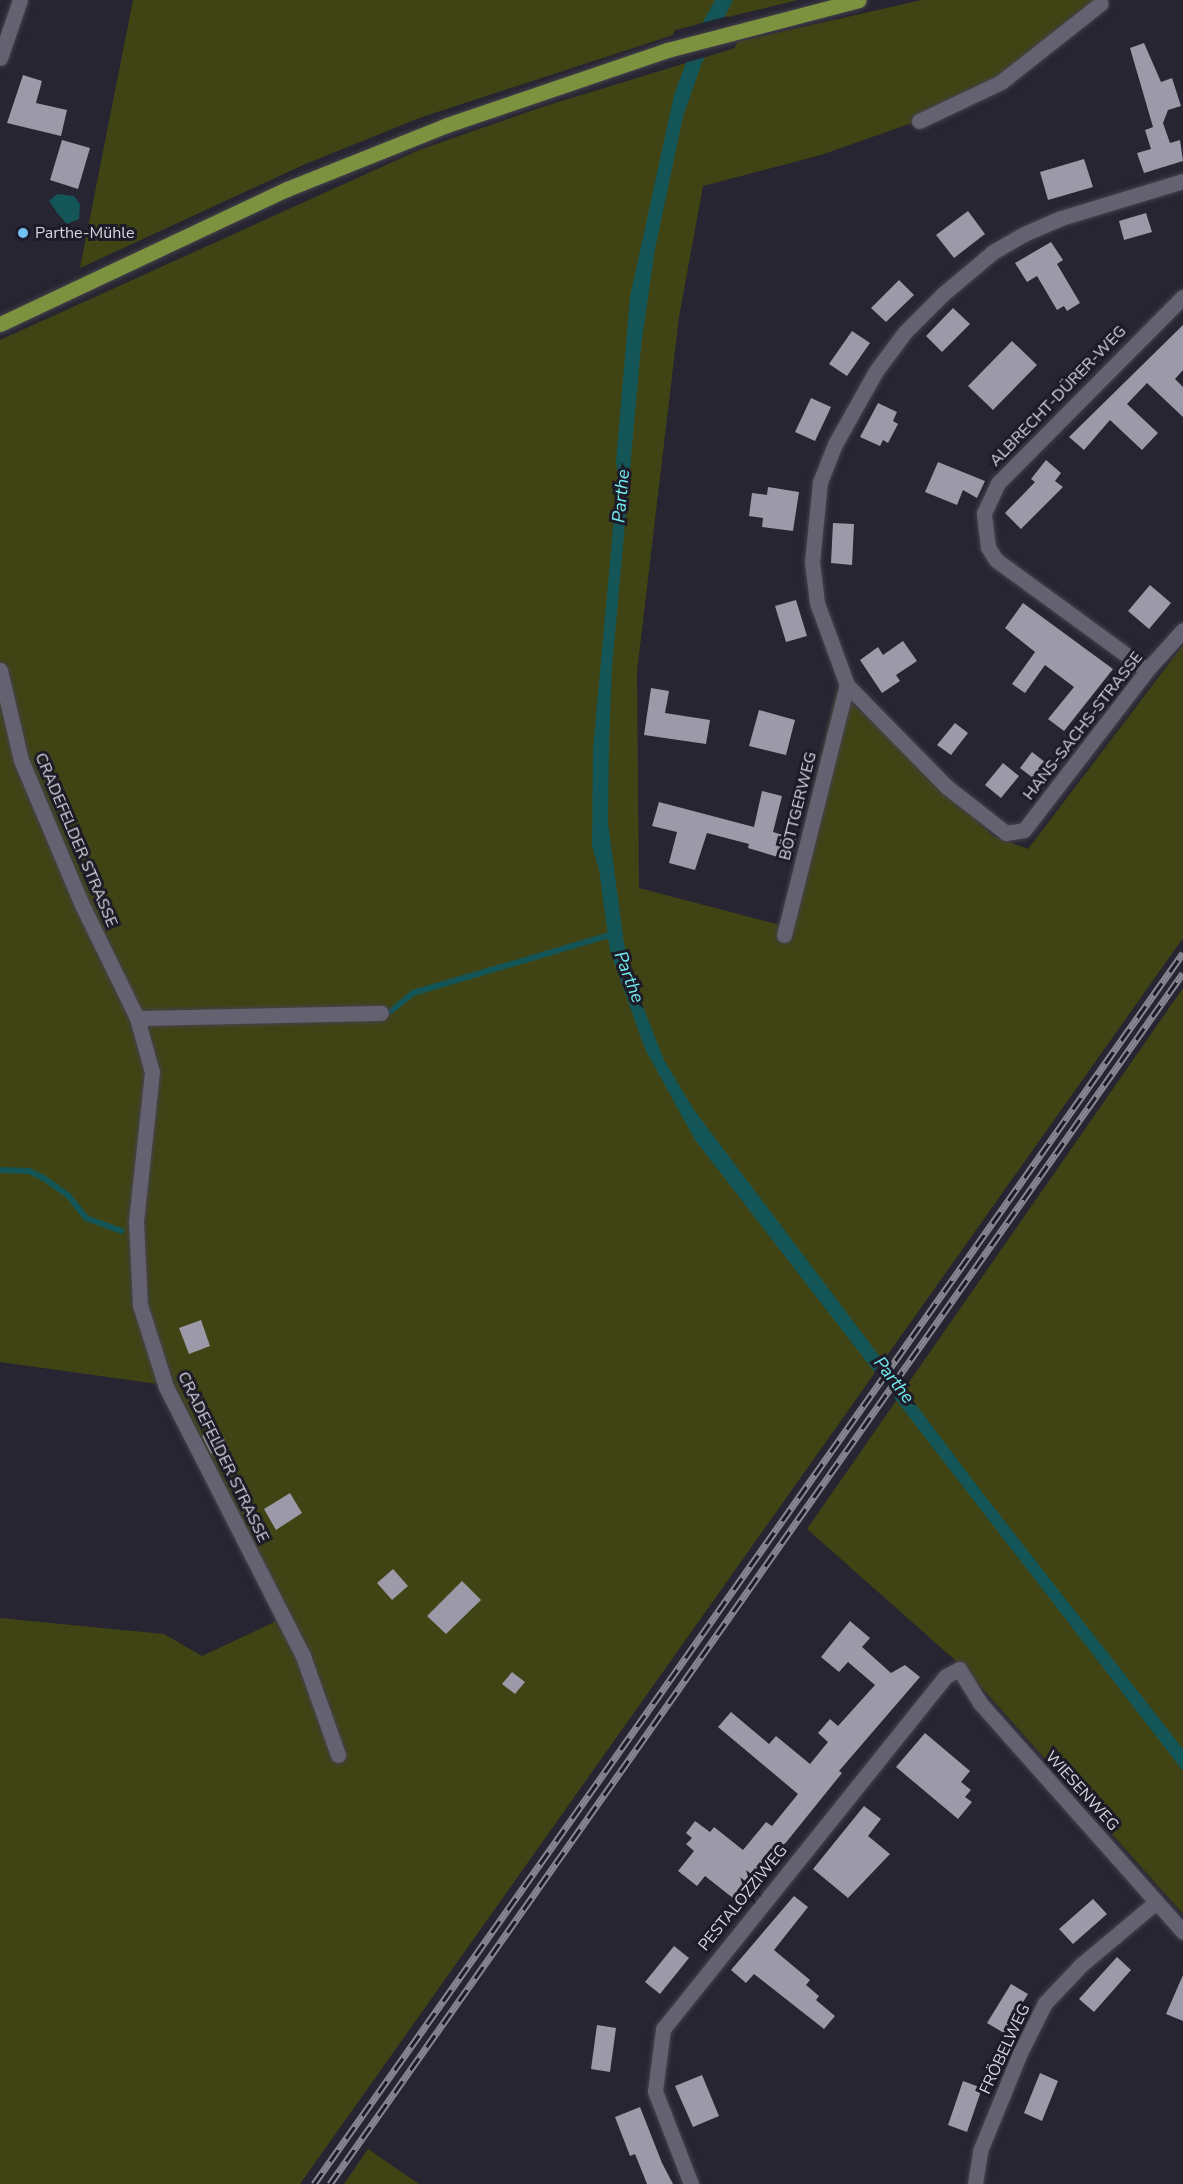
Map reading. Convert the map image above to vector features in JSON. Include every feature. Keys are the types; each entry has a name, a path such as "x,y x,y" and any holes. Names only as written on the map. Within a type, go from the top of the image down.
{"main road":[{"path":"0,324 287,189 447,125 667,50 743,28 859,0"}],"street":[{"path":"0,58 20,0"},
{"path":"919,121 1001,82 1101,3"},
{"path":"847,685 817,603 812,561 815,512 820,482 835,444 876,371 935,301 993,252 1061,218 1183,181"},
{"name":"ALBRECHT-DÜRER-WEG","path":"1147,670 996,560 988,547 984,513 998,483 1183,297"},
{"name":"HANS-SACHS-STRASSE","path":"847,685 947,787 1006,833 1024,830 1147,670 1183,630"},
{"name":"CRADEFELDER STRASSE","path":"0,670 21,760 81,903 138,1018 152,1072 136,1221 140,1305 166,1387 303,1656 338,1755"},
{"name":"BÖTTGERWEG","path":"784,935 847,685"},
{"path":"138,1018 381,1013"},
{"name":"WIESENWEG","path":"959,1670 980,1703 1183,1932"},
{"name":"PESTALOZZIWEG","path":"691,2184 655,2091 663,2029 946,1676 959,1670"},
{"name":"FRÖBELWEG","path":"975,2184 980,2151 1020,2052 1045,2003 1081,1965 1156,1902"}],"shaded area":[{"path":"133,0 798,0 675,30 673,35 422,117 303,165 80,268"},
{"path":"922,0 1107,0 1000,92 821,155 703,186 679,317 637,672 639,888 780,925 837,689 993,836 1028,849 1183,645 1183,938 300,2184 0,2184 0,1618 164,1634 202,1656 283,1618 165,1385 0,1362 0,340 419,150 542,107 735,48 737,42"},
{"path":"1183,988 1183,1914 965,1669 807,1529"},
{"path":"368,2149 419,2184 344,2184"}],"water":[{"name":"Parthe","path":"715,0 733,0 701,65 683,117 655,249 641,347 612,667 609,743 608,823 624,944 642,1004 664,1060 694,1110 981,1491 1183,1749 1183,1771 695,1140 645,1049 610,951 599,869 592,846 593,749 618,474 616,462 630,297 674,95 697,33"},
{"path":"57,194 74,196 80,204 79,219 67,224 58,214 49,201"}],"pier":[{"path":"728,16 709,56 681,64 698,24"},
{"path":"884,1357 904,1384 894,1399 874,1372"}],"building":[{"path":"1144,43 1161,82 1172,78 1181,106 1168,110 1163,123 1170,143 1180,140 1183,161 1144,173 1137,153 1151,149 1145,130 1153,127 1130,48"},
{"path":"23,75 42,81 36,103 67,110 61,136 7,123"},
{"path":"62,140 90,148 78,189 50,180"},
{"path":"1084,159 1093,187 1048,200 1040,172"},
{"path":"968,211 985,234 954,258 936,235"},
{"path":"1146,213 1152,232 1124,240 1119,221"},
{"path":"1051,242 1063,260 1057,264 1080,303 1067,311 1064,306 1057,310 1037,276 1027,282 1015,263"},
{"path":"899,280 914,295 886,322 871,308"},
{"path":"953,308 970,324 942,352 926,336"},
{"path":"1183,325 1183,370 1175,379 1183,387 1183,417 1147,383 1127,404 1158,433 1142,450 1110,420 1084,450 1069,437"},
{"path":"852,331 870,343 847,376 829,364"},
{"path":"1012,341 1037,365 993,410 968,386"},
{"path":"811,398 831,407 815,441 795,432"},
{"path":"878,403 897,412 893,421 898,424 888,443 883,440 880,446 860,437"},
{"path":"1046,460 1061,473 1055,481 1063,487 1021,529 1005,513 1035,482 1031,479"},
{"path":"938,462 985,481 977,498 963,490 957,505 925,492"},
{"path":"768,487 799,492 793,531 762,527 763,518 749,516 752,493 767,495"},
{"path":"833,523 854,524 852,565 831,563"},
{"path":"1150,585 1171,603 1149,629 1128,611"},
{"path":"796,600 807,636 786,642 775,606"},
{"path":"1023,603 1113,669 1064,731 1048,719 1074,687 1045,665 1025,693 1012,684 1035,652 1005,628"},
{"path":"903,641 917,661 896,675 900,681 882,693 860,660 878,647 883,655"},
{"path":"651,688 669,691 665,713 710,720 706,744 644,735"},
{"path":"759,710 795,720 786,755 749,746"},
{"path":"955,723 968,733 951,755 937,745"},
{"path":"1032,752 1045,762 1033,778 1020,768"},
{"path":"1003,763 1019,776 1001,798 985,785"},
{"path":"762,791 782,796 773,832 796,839 791,861 748,848 749,844 707,833 695,870 669,863 677,832 652,826 659,802 754,827"},
{"path":"201,1320 210,1346 189,1354 179,1328"},
{"path":"218,1428 228,1446 211,1454 202,1436"},
{"path":"290,1493 302,1513 276,1530 264,1509"},
{"path":"393,1569 408,1586 392,1600 377,1583"},
{"path":"462,1581 481,1600 446,1634 427,1616"},
{"path":"850,1621 870,1638 862,1647 891,1673 905,1665 920,1677 839,1771 842,1773 738,1902 705,1876 697,1886 678,1871 694,1851 686,1844 692,1838 686,1833 695,1821 710,1832 714,1827 743,1850 766,1822 772,1826 798,1794 718,1727 731,1712 769,1744 776,1736 810,1764 828,1742 818,1733 830,1719 838,1726 875,1685 848,1662 839,1672 821,1657"},
{"path":"512,1672 525,1682 515,1694 502,1684"},
{"path":"925,1733 970,1771 961,1782 971,1790 965,1797 972,1802 958,1819 896,1767"},
{"path":"864,1806 881,1819 868,1836 890,1854 848,1898 813,1869"},
{"path":"794,1896 808,1907 774,1950 810,1980 806,1985 819,1996 816,2000 835,2016 824,2029 754,1974 746,1983 731,1970"},
{"path":"1093,1899 1107,1914 1073,1944 1059,1929"},
{"path":"674,1946 689,1958 660,1994 645,1982"},
{"path":"1117,1957 1131,1970 1094,2012 1079,1999"},
{"path":"1183,1975 1183,2021 1166,2014"},
{"path":"1011,1984 1028,1994 1004,2033 987,2023"},
{"path":"597,2025 616,2028 610,2072 591,2069"},
{"path":"1040,2073 1058,2081 1042,2121 1024,2113"},
{"path":"702,2075 719,2116 693,2127 675,2086"},
{"path":"963,2081 982,2088 967,2132 948,2125"},
{"path":"640,2107 662,2163 673,2184 647,2184 635,2154 630,2156 615,2117"}],"waterway":[{"path":"391,1011 413,993 614,934"},
{"path":"0,1170 29,1171 42,1177 68,1195 86,1218 122,1231"}],"railway":[{"path":"314,2184 1183,953"},
{"path":"330,2184 1183,973"}],"place":[{"name":"Parthe-Mühle","path":"23,233"}]}
